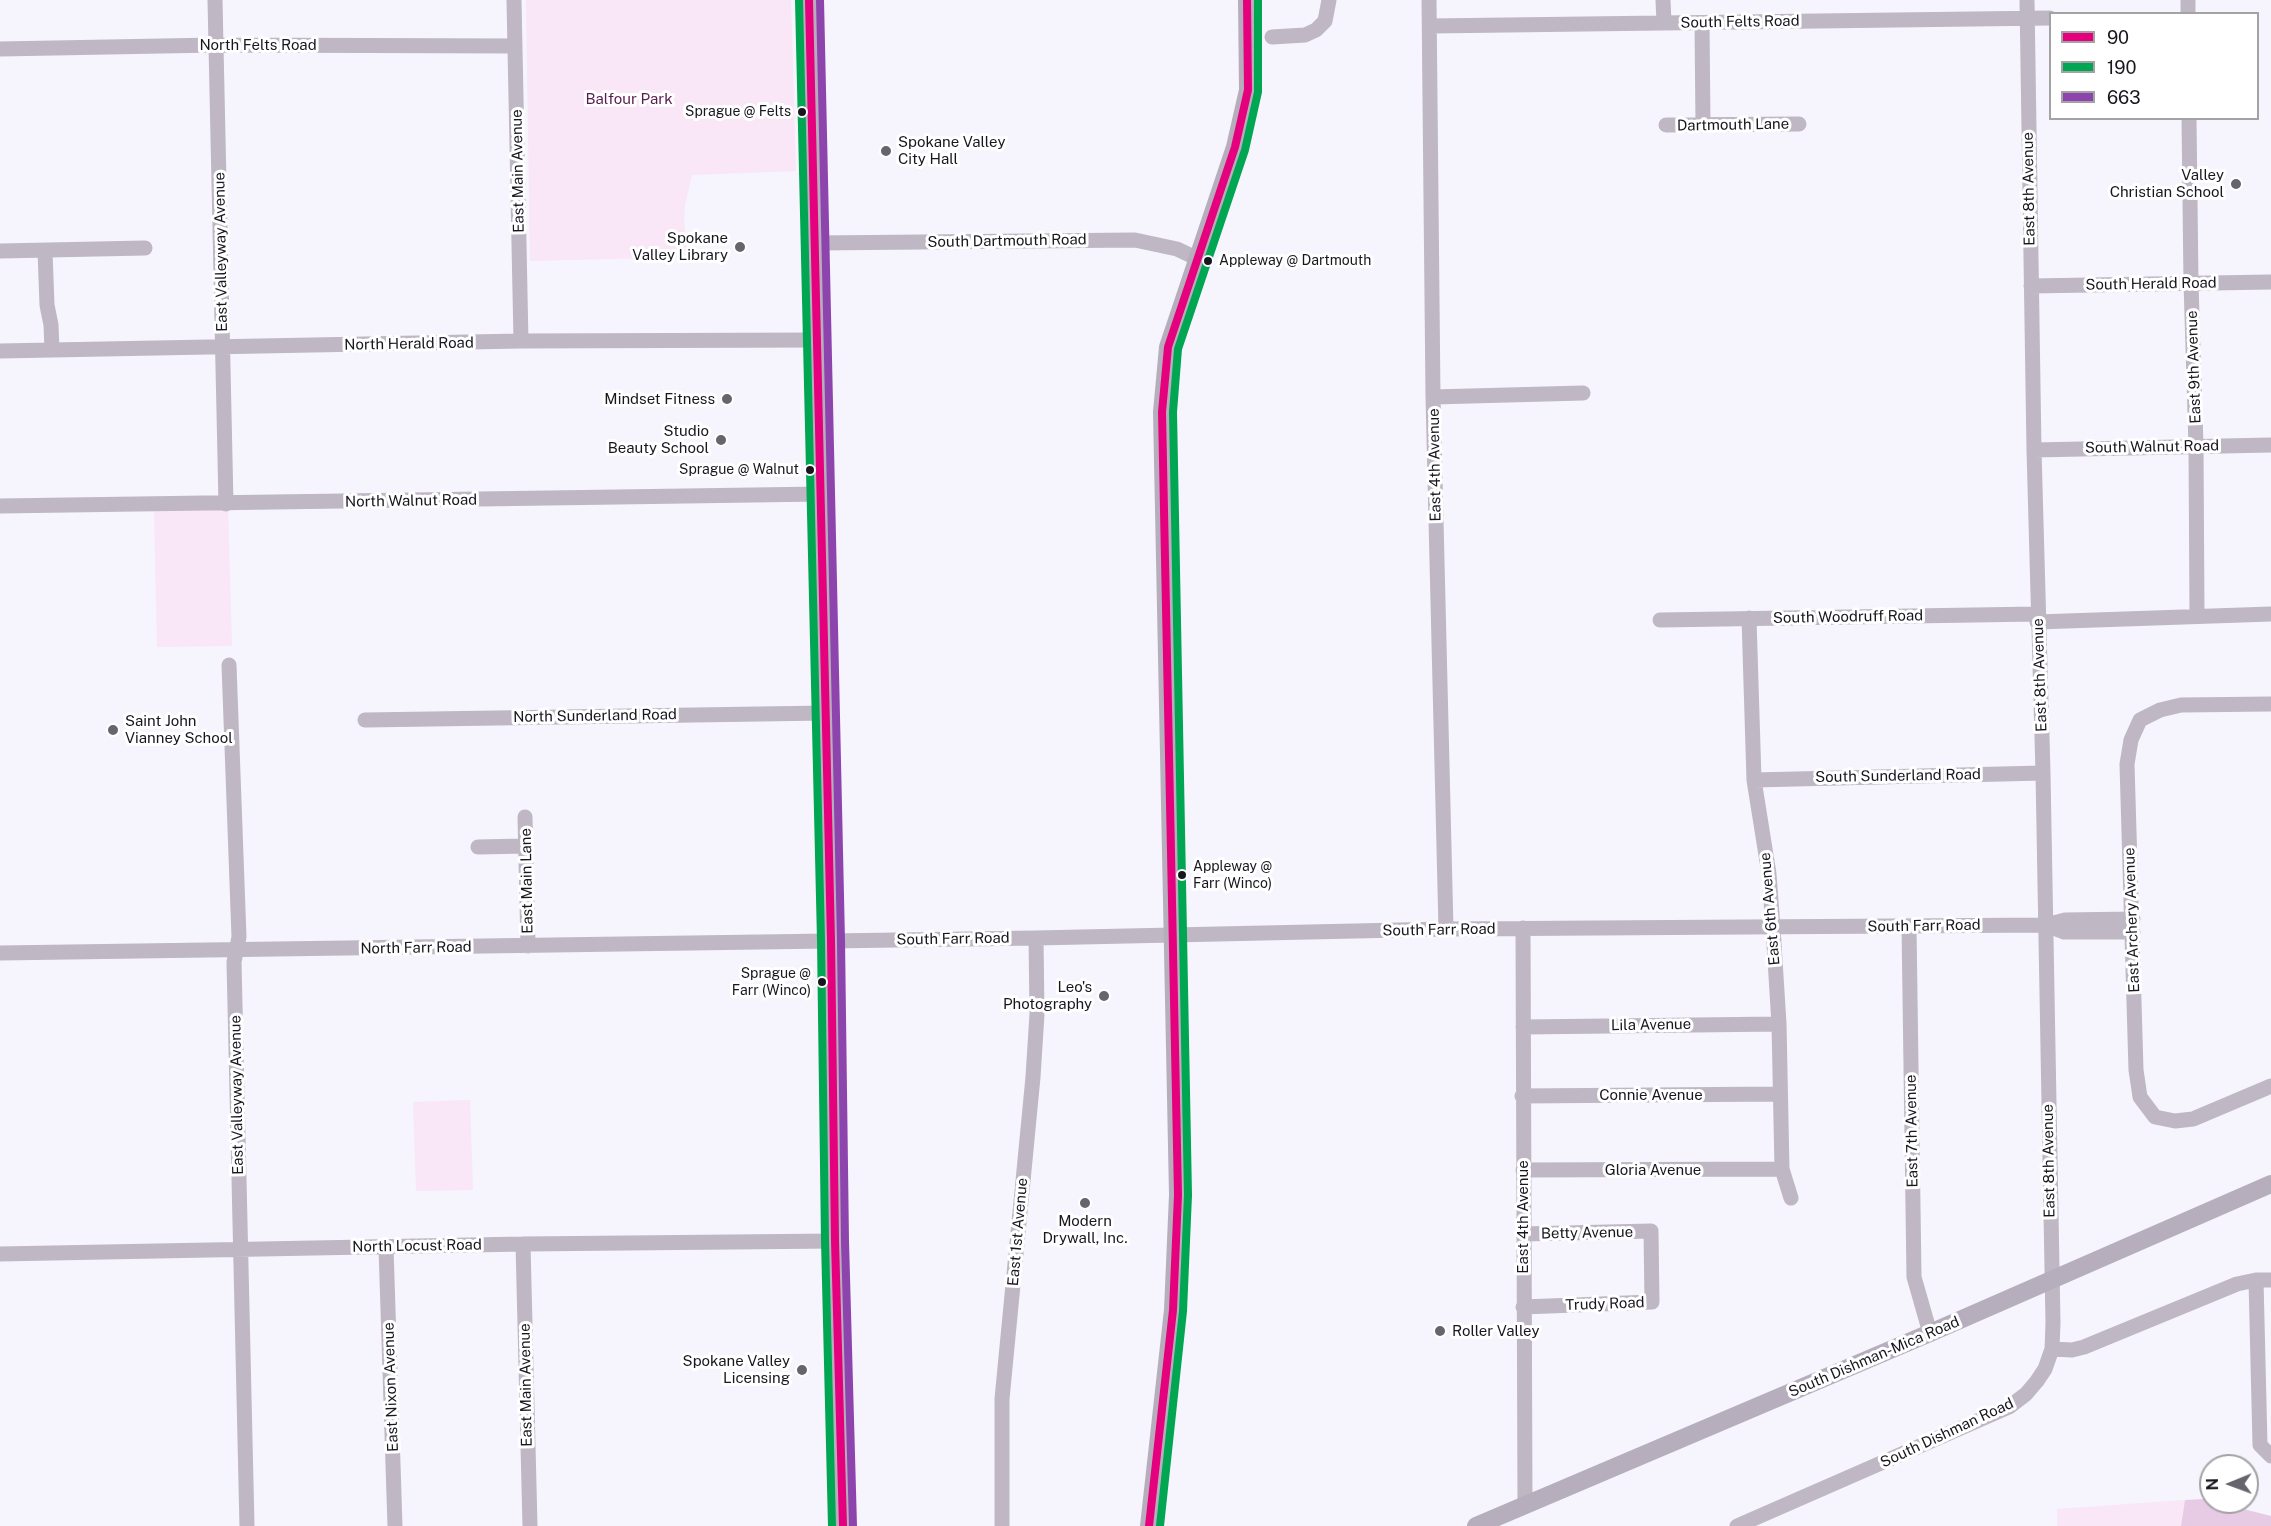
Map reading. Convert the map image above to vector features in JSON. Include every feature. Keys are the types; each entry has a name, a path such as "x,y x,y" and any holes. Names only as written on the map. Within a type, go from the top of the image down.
{"main road":[{"path":"809,0 822,494 835,1241 843,1526"},
{"path":"1149,1526 1173,1310 1178,1196 1162,412 1168,347 1234,147 1248,90 1247,0"},
{"name":"South Dishman-Mica Road","path":"1476,1526 1930,1333 2271,1184"}],"street":[{"name":"East Valleyway Avenue","path":"215,0 226,504"},
{"name":"East Main Avenue","path":"514,0 521,341"},
{"path":"1272,37 1305,35 1316,30 1325,21 1329,0"},
{"name":"East 4th Avenue","path":"1429,0 1433,397 1446,929"},
{"path":"1664,0 1664,23"},
{"name":"East 8th Avenue","path":"2027,0 2037,618 2046,925 2052,1349"},
{"name":"South Felts Road","path":"1430,26 2049,18"},
{"path":"1702,22 1703,125"},
{"name":"North Felts Road","path":"0,49 216,45 515,46"},
{"name":"East 9th Avenue","path":"2189,120 2197,615"},
{"name":"Dartmouth Lane","path":"1666,125 1799,124"},
{"name":"South Dartmouth Road","path":"816,243 1135,240 1177,249 1196,258"},
{"path":"0,251 145,248"},
{"path":"45,251 46,305 51,325 52,350"},
{"name":"South Herald Road","path":"2031,286 2271,282"},
{"name":"North Herald Road","path":"0,351 521,341 818,340"},
{"path":"1433,397 1582,393"},
{"name":"South Walnut Road","path":"2034,450 2271,445"},
{"name":"North Walnut Road","path":"0,506 822,494"},
{"name":"South Woodruff Road","path":"1659,620 2271,614"},
{"name":"East 6th Avenue","path":"1749,618 1754,780 1769,874 1779,1024 1782,1169 1791,1198"},
{"name":"East Valleyway Avenue","path":"229,665 238,937 234,962 247,1526"},
{"name":"East Archery Avenue","path":"2271,704 2181,705 2160,710 2140,720 2131,740 2127,764 2136,1070 2140,1097 2155,1117 2175,1121 2193,1119 2271,1086"},
{"name":"North Sunderland Road","path":"365,720 826,713"},
{"name":"South Sunderland Road","path":"1754,780 2043,773"},
{"name":"East Main Lane","path":"525,817 528,946"},
{"path":"478,848 526,846"},
{"name":"South Farr Road","path":"831,940 1523,928 2046,925 2064,932 2133,925"},
{"name":"East 7th Avenue","path":"1909,926 1914,1277 1930,1333"},
{"name":"East 4th Avenue","path":"1523,928 1525,1506"},
{"name":"East 1st Avenue","path":"1002,1526 1002,1399 1035,1046 1036,938"},
{"name":"North Farr Road","path":"0,953 831,940"},
{"name":"Lila Avenue","path":"1523,1027 1779,1024"},
{"name":"Connie Avenue","path":"1522,1096 1780,1094"},
{"name":"Gloria Avenue","path":"1523,1170 1782,1169"},
{"name":"Betty Avenue","path":"1523,1234 1651,1231"},
{"name":"Trudy Road","path":"1523,1307 1652,1302 1651,1231"},
{"name":"North Locust Road","path":"0,1254 523,1244 835,1241"},
{"name":"East Main Avenue","path":"523,1244 530,1526"},
{"name":"East Nixon Avenue","path":"386,1248 395,1526"},
{"path":"2052,1349 2072,1350 2084,1347 2236,1284 2264,1280 2260,1445 2271,1456"},
{"name":"South Dishman Road","path":"1737,1526 1999,1413 2019,1400 2037,1381 2045,1369 2052,1349"}],"green space":[{"name":"Balfour Park","path":"526,0 791,0 796,171 692,175 684,221 688,257 530,261"},
{"path":"154,509 228,509 232,646 157,647"},
{"path":"470,1100 473,1190 416,1191 413,1102"},
{"path":"2185,1500 2181,1526 2057,1526 2057,1509"}],"shaded area":[{"path":"2199,1499 2199,1514 2259,1513 2271,1516 2271,1526 2181,1526 2185,1500"}],"transit line":[{"name":"190","path":"799,0 832,1526"},
{"name":"90","path":"809,0 843,1526"},
{"name":"663","path":"820,0 841,940 845,1241 853,1526"},
{"name":"90","path":"1149,1526 1173,1310 1178,1195 1162,412 1168,347 1235,147 1248,90 1247,0"},
{"name":"190","path":"1160,1526 1183,1311 1188,1195 1173,412 1178,349 1245,150 1258,92 1258,0"}],"place":[{"name":"Sprague @ Felts","path":"802,112"},
{"name":"Spokane Valley City Hall","path":"886,151"},
{"name":"Valley Christian School","path":"2236,184"},
{"name":"Spokane Valley Library","path":"740,247"},
{"name":"Appleway @ Dartmouth","path":"1208,261"},
{"name":"Mindset Fitness","path":"727,399"},
{"name":"Studio Beauty School","path":"721,440"},
{"name":"Sprague @ Walnut","path":"810,470"},
{"name":"Saint John Vianney School","path":"113,730"},
{"name":"Appleway @ Farr (Winco)","path":"1182,875"},
{"name":"Sprague @ Farr (Winco)","path":"822,982"},
{"name":"Leo's Photography","path":"1104,996"},
{"name":"Modern Drywall, Inc.","path":"1085,1203"},
{"name":"Roller Valley","path":"1440,1331"},
{"name":"Spokane Valley Licensing","path":"802,1370"}]}
